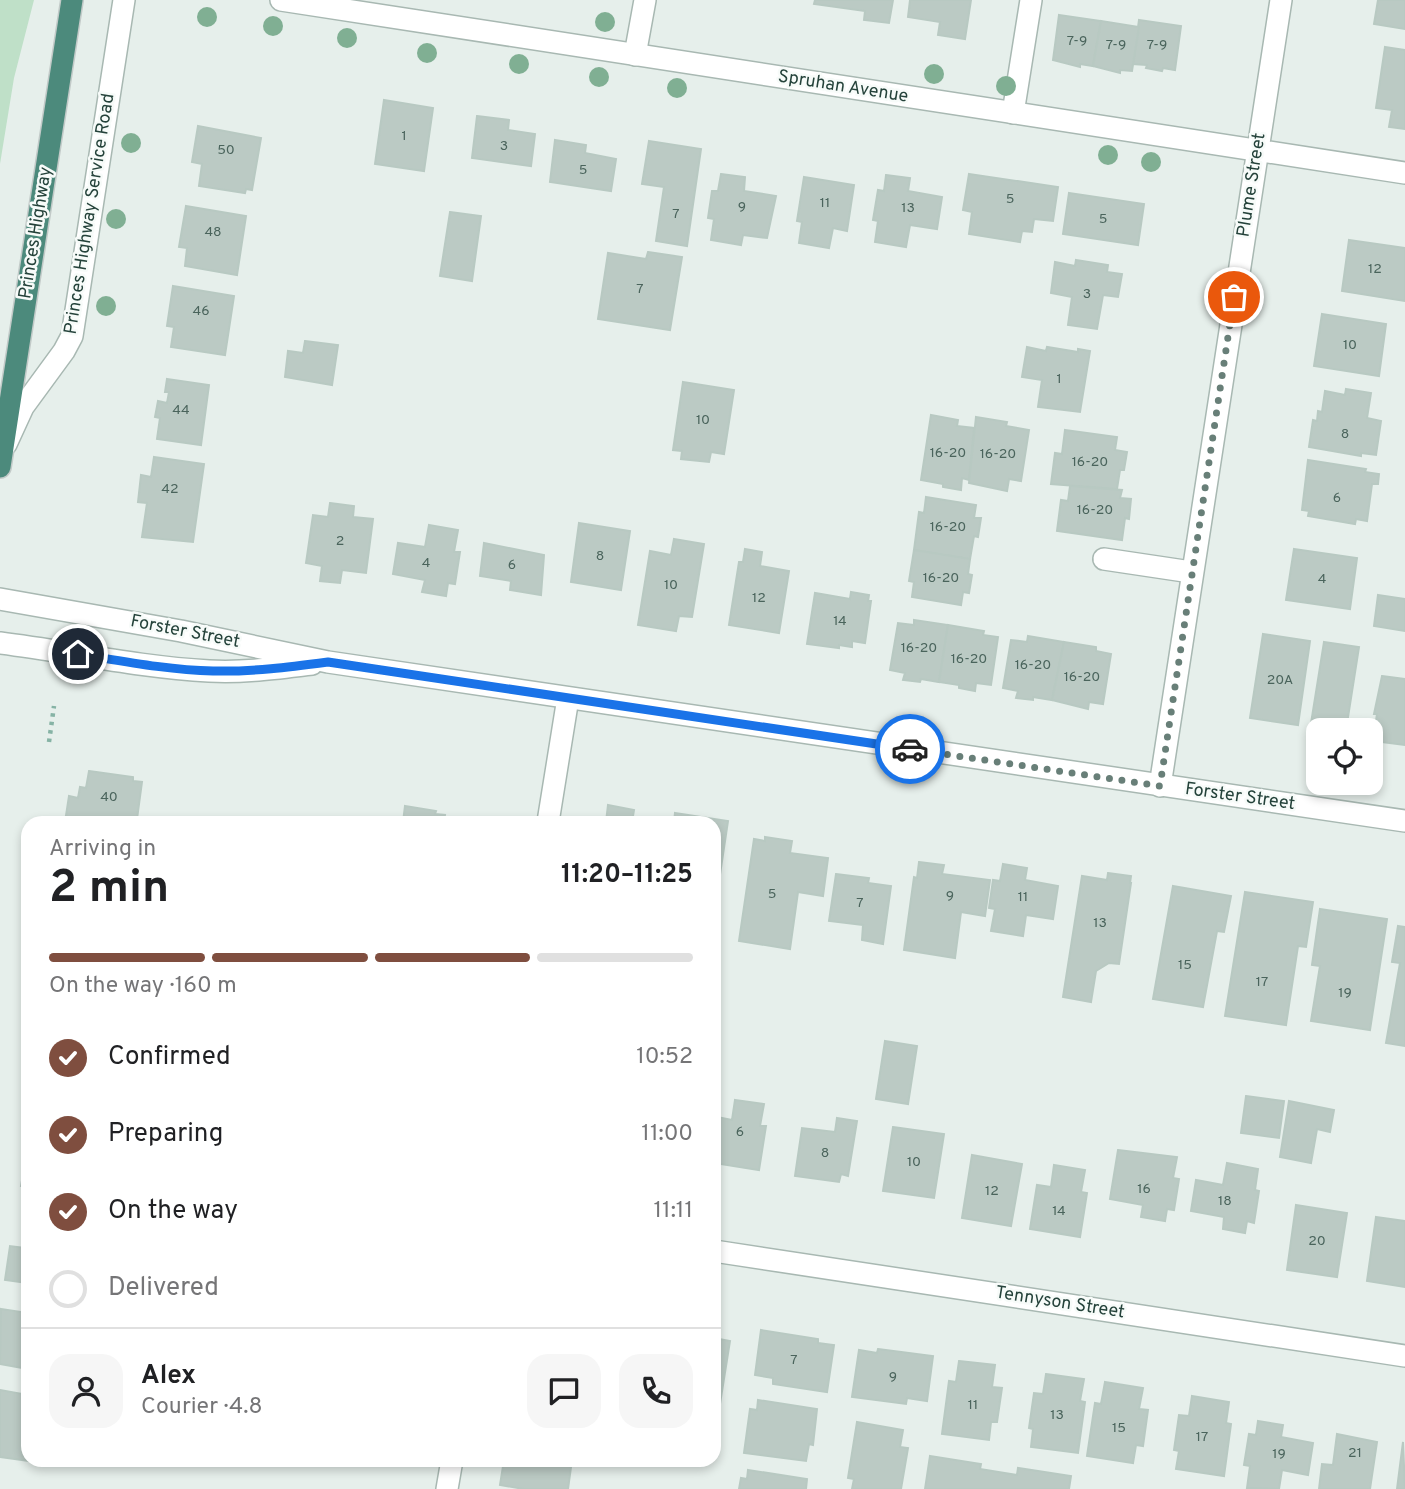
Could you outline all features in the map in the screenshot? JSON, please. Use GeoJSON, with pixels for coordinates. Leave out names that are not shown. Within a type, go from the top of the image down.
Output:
{"type":"FeatureCollection","features":[{"type":"Feature","properties":{"kind":"highway","name":"Princes Highway"},"geometry":{"type":"LineString","coordinates":[[1,460],[72,0]]}},
{"type":"Feature","properties":{"kind":"street","name":"Princes Highway Service Road"},"geometry":{"type":"LineString","coordinates":[[1,460],[23,407],[72,336],[124,0]]}},
{"type":"Feature","properties":{"kind":"street","name":"Spruhan Avenue"},"geometry":{"type":"LineString","coordinates":[[281,0],[1405,173]]}},
{"type":"Feature","properties":{"kind":"street"},"geometry":{"type":"LineString","coordinates":[[635,55],[645,0]]}},
{"type":"Feature","properties":{"kind":"street"},"geometry":{"type":"LineString","coordinates":[[1013,113],[1031,0]]}},
{"type":"Feature","properties":{"kind":"street","name":"Plume Street"},"geometry":{"type":"LineString","coordinates":[[1160,786],[1281,0]]}},
{"type":"Feature","properties":{"kind":"street"},"geometry":{"type":"LineString","coordinates":[[1104,559],[1191,572]]}},
{"type":"Feature","properties":{"kind":"street","name":"Forster Street"},"geometry":{"type":"LineString","coordinates":[[0,599],[194,633],[328,662],[1405,821]]}},
{"type":"Feature","properties":{"kind":"street","name":"Forster Street"},"geometry":{"type":"LineString","coordinates":[[0,642],[211,671],[258,670],[328,662]]}},
{"type":"Feature","properties":{"kind":"street"},"geometry":{"type":"LineString","coordinates":[[549,816],[568,698]]}},
{"type":"Feature","properties":{"kind":"street","name":"Tennyson Street"},"geometry":{"type":"LineString","coordinates":[[721,1252],[1405,1356]]}},
{"type":"Feature","properties":{"kind":"street"},"geometry":{"type":"LineString","coordinates":[[447,1489],[451,1467]]}},
{"type":"Feature","properties":{"kind":"path"},"geometry":{"type":"LineString","coordinates":[[49,742],[54,705]]}},
{"type":"Feature","properties":{"kind":"green space"},"geometry":{"type":"Polygon","coordinates":[[[0,0],[34,0],[14,78],[0,164],[0,0]]]}},
{"type":"Feature","properties":{"kind":"building"},"geometry":{"type":"Polygon","coordinates":[[[815,0],[893,0],[889,23],[864,20],[865,11],[814,4],[815,0]]]}},
{"type":"Feature","properties":{"kind":"building"},"geometry":{"type":"Polygon","coordinates":[[[910,0],[971,0],[965,39],[938,35],[940,22],[908,17],[910,0]]]}},
{"type":"Feature","properties":{"kind":"building"},"geometry":{"type":"Polygon","coordinates":[[[1378,0],[1405,0],[1405,29],[1374,24],[1378,0]]]}},
{"type":"Feature","properties":{"kind":"building"},"geometry":{"type":"Polygon","coordinates":[[[1059,15],[1101,21],[1093,66],[1080,64],[1080,67],[1053,60],[1059,15]]]}},
{"type":"Feature","properties":{"kind":"building"},"geometry":{"type":"Polygon","coordinates":[[[1139,20],[1181,26],[1175,70],[1163,68],[1162,71],[1146,68],[1147,65],[1133,64],[1139,20]]]}},
{"type":"Feature","properties":{"kind":"building"},"geometry":{"type":"Polygon","coordinates":[[[1101,21],[1139,27],[1132,71],[1120,70],[1120,73],[1093,66],[1101,21]]]}},
{"type":"Feature","properties":{"kind":"building"},"geometry":{"type":"Polygon","coordinates":[[[1385,47],[1405,50],[1405,129],[1389,127],[1392,110],[1376,108],[1385,47]]]}},
{"type":"Feature","properties":{"kind":"building"},"geometry":{"type":"Polygon","coordinates":[[[384,100],[433,108],[424,171],[375,164],[384,100]]]}},
{"type":"Feature","properties":{"kind":"building"},"geometry":{"type":"Polygon","coordinates":[[[477,116],[509,120],[508,130],[535,134],[531,166],[472,158],[477,116]]]}},
{"type":"Feature","properties":{"kind":"building"},"geometry":{"type":"Polygon","coordinates":[[[198,126],[261,138],[252,190],[246,189],[245,193],[199,186],[202,164],[192,162],[198,126]]]}},
{"type":"Feature","properties":{"kind":"building"},"geometry":{"type":"Polygon","coordinates":[[[555,140],[586,145],[585,153],[616,159],[611,191],[550,182],[555,140]]]}},
{"type":"Feature","properties":{"kind":"building"},"geometry":{"type":"Polygon","coordinates":[[[649,141],[701,149],[687,246],[656,241],[664,187],[642,184],[649,141]]]}},
{"type":"Feature","properties":{"kind":"building"},"geometry":{"type":"Polygon","coordinates":[[[721,174],[745,177],[744,191],[776,196],[767,238],[743,235],[741,245],[711,240],[714,219],[708,218],[712,191],[718,191],[721,174]]]}},
{"type":"Feature","properties":{"kind":"building"},"geometry":{"type":"Polygon","coordinates":[[[969,174],[1058,187],[1053,221],[1034,219],[1032,232],[1022,231],[1020,242],[969,234],[972,212],[963,210],[969,174]]]}},
{"type":"Feature","properties":{"kind":"building"},"geometry":{"type":"Polygon","coordinates":[[[886,175],[910,178],[908,191],[942,197],[937,229],[910,225],[906,247],[875,242],[878,221],[873,220],[878,190],[884,191],[886,175]]]}},
{"type":"Feature","properties":{"kind":"building"},"geometry":{"type":"Polygon","coordinates":[[[804,177],[854,185],[847,231],[833,228],[829,248],[799,243],[802,222],[797,221],[804,177]]]}},
{"type":"Feature","properties":{"kind":"building"},"geometry":{"type":"Polygon","coordinates":[[[1069,193],[1144,204],[1138,245],[1063,234],[1069,193]]]}},
{"type":"Feature","properties":{"kind":"building"},"geometry":{"type":"Polygon","coordinates":[[[186,206],[246,216],[237,275],[185,266],[187,248],[179,247],[186,206]]]}},
{"type":"Feature","properties":{"kind":"building"},"geometry":{"type":"Polygon","coordinates":[[[450,212],[481,216],[472,281],[440,276],[450,212]]]}},
{"type":"Feature","properties":{"kind":"building"},"geometry":{"type":"Polygon","coordinates":[[[1349,240],[1405,248],[1405,301],[1342,291],[1349,240]]]}},
{"type":"Feature","properties":{"kind":"building"},"geometry":{"type":"Polygon","coordinates":[[[648,252],[682,257],[670,330],[598,319],[608,253],[646,259],[648,252]]]}},
{"type":"Feature","properties":{"kind":"building"},"geometry":{"type":"Polygon","coordinates":[[[1076,260],[1108,265],[1107,272],[1122,274],[1118,297],[1103,295],[1097,329],[1068,325],[1072,297],[1051,293],[1055,262],[1075,266],[1076,260]]]}},
{"type":"Feature","properties":{"kind":"building"},"geometry":{"type":"Polygon","coordinates":[[[173,286],[234,296],[225,355],[171,347],[174,327],[167,326],[173,286]]]}},
{"type":"Feature","properties":{"kind":"building"},"geometry":{"type":"Polygon","coordinates":[[[1322,314],[1386,324],[1379,376],[1314,366],[1322,314]]]}},
{"type":"Feature","properties":{"kind":"building"},"geometry":{"type":"Polygon","coordinates":[[[305,341],[338,345],[332,385],[285,377],[288,351],[303,353],[305,341]]]}},
{"type":"Feature","properties":{"kind":"building"},"geometry":{"type":"Polygon","coordinates":[[[1027,347],[1046,351],[1047,347],[1078,352],[1078,349],[1090,351],[1080,412],[1038,407],[1042,380],[1022,377],[1027,347]]]}},
{"type":"Feature","properties":{"kind":"building"},"geometry":{"type":"Polygon","coordinates":[[[167,379],[209,385],[201,445],[157,439],[160,418],[155,417],[158,401],[167,403],[167,379]]]}},
{"type":"Feature","properties":{"kind":"building"},"geometry":{"type":"Polygon","coordinates":[[[683,382],[734,390],[724,454],[711,452],[709,462],[681,459],[682,451],[673,450],[683,382]]]}},
{"type":"Feature","properties":{"kind":"building"},"geometry":{"type":"Polygon","coordinates":[[[1346,389],[1371,393],[1367,418],[1381,421],[1376,455],[1361,453],[1361,456],[1309,447],[1313,420],[1317,421],[1318,411],[1322,412],[1325,391],[1345,395],[1346,389]]]}},
{"type":"Feature","properties":{"kind":"building"},"geometry":{"type":"Polygon","coordinates":[[[931,415],[958,420],[957,426],[974,428],[969,480],[962,478],[961,490],[921,480],[931,415]]]}},
{"type":"Feature","properties":{"kind":"building"},"geometry":{"type":"Polygon","coordinates":[[[976,417],[1007,422],[1006,426],[1029,430],[1021,481],[1009,479],[1007,491],[969,483],[976,417]]]}},
{"type":"Feature","properties":{"kind":"building"},"geometry":{"type":"Polygon","coordinates":[[[1065,430],[1117,437],[1115,450],[1127,452],[1117,489],[1051,484],[1055,453],[1062,454],[1065,430]]]}},
{"type":"Feature","properties":{"kind":"building"},"geometry":{"type":"Polygon","coordinates":[[[154,457],[204,464],[193,542],[142,537],[147,503],[138,502],[141,475],[151,477],[154,457]]]}},
{"type":"Feature","properties":{"kind":"building"},"geometry":{"type":"Polygon","coordinates":[[[1308,460],[1366,469],[1365,472],[1379,474],[1378,484],[1372,484],[1367,521],[1356,519],[1355,524],[1308,516],[1309,511],[1302,510],[1308,460]]]}},
{"type":"Feature","properties":{"kind":"building"},"geometry":{"type":"Polygon","coordinates":[[[1070,486],[1122,490],[1120,498],[1131,499],[1129,519],[1125,518],[1122,540],[1057,531],[1061,500],[1068,501],[1070,486]]]}},
{"type":"Feature","properties":{"kind":"building"},"geometry":{"type":"Polygon","coordinates":[[[926,497],[976,505],[974,518],[981,518],[970,559],[914,550],[919,512],[924,513],[926,497]]]}},
{"type":"Feature","properties":{"kind":"building"},"geometry":{"type":"Polygon","coordinates":[[[330,503],[354,506],[353,517],[373,519],[366,573],[342,570],[340,583],[320,581],[322,566],[306,563],[313,515],[328,517],[330,503]]]}},
{"type":"Feature","properties":{"kind":"building"},"geometry":{"type":"Polygon","coordinates":[[[579,523],[630,531],[621,590],[571,582],[579,523]]]}},
{"type":"Feature","properties":{"kind":"building"},"geometry":{"type":"Polygon","coordinates":[[[429,525],[458,530],[454,552],[460,552],[455,584],[448,583],[446,596],[422,592],[425,580],[393,574],[398,543],[425,547],[429,525]]]}},
{"type":"Feature","properties":{"kind":"building"},"geometry":{"type":"Polygon","coordinates":[[[674,539],[704,544],[692,617],[679,616],[676,631],[638,625],[650,551],[671,555],[674,539]]]}},
{"type":"Feature","properties":{"kind":"building"},"geometry":{"type":"Polygon","coordinates":[[[484,543],[544,555],[541,595],[510,590],[511,581],[480,576],[484,543]]]}},
{"type":"Feature","properties":{"kind":"building"},"geometry":{"type":"Polygon","coordinates":[[[745,549],[762,552],[760,566],[789,571],[779,633],[729,625],[739,562],[743,562],[745,549]]]}},
{"type":"Feature","properties":{"kind":"building"},"geometry":{"type":"Polygon","coordinates":[[[1294,549],[1357,558],[1350,609],[1286,600],[1294,549]]]}},
{"type":"Feature","properties":{"kind":"building"},"geometry":{"type":"Polygon","coordinates":[[[914,550],[970,559],[968,574],[972,575],[969,593],[963,592],[961,605],[912,597],[914,582],[909,581],[914,550]]]}},
{"type":"Feature","properties":{"kind":"building"},"geometry":{"type":"Polygon","coordinates":[[[851,592],[869,595],[868,601],[871,601],[865,643],[852,641],[852,647],[839,645],[839,648],[807,644],[815,593],[850,599],[851,592]]]}},
{"type":"Feature","properties":{"kind":"building"},"geometry":{"type":"Polygon","coordinates":[[[1378,595],[1405,599],[1405,631],[1374,626],[1378,595]]]}},
{"type":"Feature","properties":{"kind":"building"},"geometry":{"type":"Polygon","coordinates":[[[914,620],[948,625],[939,682],[903,680],[905,673],[890,670],[898,623],[914,625],[914,620]]]}},
{"type":"Feature","properties":{"kind":"building"},"geometry":{"type":"Polygon","coordinates":[[[948,625],[984,631],[983,635],[998,637],[991,685],[976,683],[975,691],[939,682],[948,625]]]}},
{"type":"Feature","properties":{"kind":"building"},"geometry":{"type":"Polygon","coordinates":[[[1263,634],[1310,641],[1298,725],[1250,718],[1263,634]]]}},
{"type":"Feature","properties":{"kind":"building"},"geometry":{"type":"Polygon","coordinates":[[[1028,636],[1064,642],[1052,700],[1016,698],[1018,691],[1003,688],[1011,640],[1027,642],[1028,636]]]}},
{"type":"Feature","properties":{"kind":"building"},"geometry":{"type":"Polygon","coordinates":[[[1064,642],[1096,647],[1096,651],[1111,654],[1103,704],[1089,702],[1088,709],[1052,700],[1064,642]]]}},
{"type":"Feature","properties":{"kind":"building"},"geometry":{"type":"Polygon","coordinates":[[[1324,642],[1359,647],[1348,718],[1312,718],[1324,642]]]}},
{"type":"Feature","properties":{"kind":"building"},"geometry":{"type":"Polygon","coordinates":[[[1382,676],[1405,679],[1405,745],[1383,742],[1383,718],[1376,718],[1377,714],[1374,714],[1382,676]]]}},
{"type":"Feature","properties":{"kind":"building"},"geometry":{"type":"Polygon","coordinates":[[[89,771],[133,777],[133,781],[142,782],[137,816],[66,816],[69,796],[78,798],[80,787],[86,788],[89,771]]]}},
{"type":"Feature","properties":{"kind":"building"},"geometry":{"type":"Polygon","coordinates":[[[608,805],[634,810],[633,816],[607,816],[608,805]]]}},
{"type":"Feature","properties":{"kind":"building"},"geometry":{"type":"Polygon","coordinates":[[[405,806],[445,815],[445,816],[404,816],[405,806]]]}},
{"type":"Feature","properties":{"kind":"building"},"geometry":{"type":"Polygon","coordinates":[[[721,820],[728,821],[721,868],[721,820]]]}},
{"type":"Feature","properties":{"kind":"building"},"geometry":{"type":"Polygon","coordinates":[[[765,837],[792,841],[790,853],[828,858],[823,896],[798,892],[790,949],[739,941],[754,839],[765,841],[765,837]]]}},
{"type":"Feature","properties":{"kind":"building"},"geometry":{"type":"Polygon","coordinates":[[[919,862],[944,865],[942,874],[990,880],[985,916],[961,912],[955,958],[904,950],[914,877],[917,878],[919,862]]]}},
{"type":"Feature","properties":{"kind":"building"},"geometry":{"type":"Polygon","coordinates":[[[1003,864],[1027,868],[1025,880],[1058,886],[1053,919],[1026,915],[1023,936],[991,931],[995,909],[989,908],[993,880],[1000,881],[1003,864]]]}},
{"type":"Feature","properties":{"kind":"building"},"geometry":{"type":"Polygon","coordinates":[[[1108,873],[1131,876],[1119,964],[1109,963],[1096,971],[1091,1002],[1063,997],[1082,876],[1107,880],[1108,873]]]}},
{"type":"Feature","properties":{"kind":"building"},"geometry":{"type":"Polygon","coordinates":[[[836,874],[869,878],[868,883],[891,886],[883,944],[862,940],[863,925],[829,921],[836,874]]]}},
{"type":"Feature","properties":{"kind":"building"},"geometry":{"type":"Polygon","coordinates":[[[1173,886],[1231,896],[1224,932],[1217,931],[1203,1007],[1153,999],[1173,886]]]}},
{"type":"Feature","properties":{"kind":"building"},"geometry":{"type":"Polygon","coordinates":[[[1245,892],[1313,902],[1306,947],[1298,946],[1286,1025],[1225,1016],[1245,892]]]}},
{"type":"Feature","properties":{"kind":"building"},"geometry":{"type":"Polygon","coordinates":[[[1320,909],[1387,919],[1370,1030],[1311,1021],[1320,966],[1312,965],[1320,909]]]}},
{"type":"Feature","properties":{"kind":"building"},"geometry":{"type":"Polygon","coordinates":[[[1398,926],[1405,927],[1405,1046],[1386,1043],[1400,963],[1392,962],[1398,926]]]}},
{"type":"Feature","properties":{"kind":"building"},"geometry":{"type":"Polygon","coordinates":[[[885,1041],[917,1046],[908,1104],[876,1099],[885,1041]]]}},
{"type":"Feature","properties":{"kind":"building"},"geometry":{"type":"Polygon","coordinates":[[[1246,1096],[1284,1101],[1279,1138],[1241,1133],[1246,1096]]]}},
{"type":"Feature","properties":{"kind":"building"},"geometry":{"type":"Polygon","coordinates":[[[735,1100],[764,1104],[760,1126],[766,1126],[759,1170],[721,1164],[721,1118],[732,1120],[735,1100]]]}},
{"type":"Feature","properties":{"kind":"building"},"geometry":{"type":"Polygon","coordinates":[[[1289,1101],[1334,1110],[1330,1132],[1317,1129],[1311,1163],[1280,1157],[1289,1101]]]}},
{"type":"Feature","properties":{"kind":"building"},"geometry":{"type":"Polygon","coordinates":[[[837,1118],[857,1121],[848,1176],[841,1174],[839,1182],[795,1176],[802,1128],[835,1132],[837,1118]]]}},
{"type":"Feature","properties":{"kind":"building"},"geometry":{"type":"Polygon","coordinates":[[[893,1127],[944,1134],[934,1198],[883,1191],[893,1127]]]}},
{"type":"Feature","properties":{"kind":"building"},"geometry":{"type":"Polygon","coordinates":[[[1118,1150],[1177,1157],[1173,1178],[1179,1179],[1174,1210],[1167,1209],[1165,1221],[1141,1217],[1143,1205],[1110,1199],[1118,1150]]]}},
{"type":"Feature","properties":{"kind":"building"},"geometry":{"type":"Polygon","coordinates":[[[972,1155],[1022,1164],[1011,1226],[962,1218],[972,1155]]]}},
{"type":"Feature","properties":{"kind":"building"},"geometry":{"type":"Polygon","coordinates":[[[1227,1163],[1258,1169],[1255,1190],[1259,1191],[1254,1223],[1247,1221],[1245,1233],[1223,1229],[1224,1217],[1191,1211],[1196,1180],[1223,1185],[1227,1163]]]}},
{"type":"Feature","properties":{"kind":"building"},"geometry":{"type":"Polygon","coordinates":[[[1054,1165],[1085,1170],[1081,1192],[1087,1193],[1080,1237],[1030,1229],[1037,1185],[1051,1187],[1054,1165]]]}},
{"type":"Feature","properties":{"kind":"building"},"geometry":{"type":"Polygon","coordinates":[[[1296,1205],[1347,1213],[1337,1277],[1287,1270],[1296,1205]]]}},
{"type":"Feature","properties":{"kind":"building"},"geometry":{"type":"Polygon","coordinates":[[[1376,1217],[1405,1221],[1405,1287],[1367,1281],[1376,1217]]]}},
{"type":"Feature","properties":{"kind":"building"},"geometry":{"type":"Polygon","coordinates":[[[10,1246],[21,1247],[21,1282],[5,1280],[10,1246]]]}},
{"type":"Feature","properties":{"kind":"building"},"geometry":{"type":"Polygon","coordinates":[[[1,1309],[21,1312],[21,1368],[0,1364],[1,1309]]]}},
{"type":"Feature","properties":{"kind":"building"},"geometry":{"type":"Polygon","coordinates":[[[761,1330],[818,1339],[818,1343],[834,1345],[827,1392],[773,1384],[773,1378],[755,1375],[761,1330]]]}},
{"type":"Feature","properties":{"kind":"building"},"geometry":{"type":"Polygon","coordinates":[[[721,1339],[730,1341],[721,1398],[721,1339]]]}},
{"type":"Feature","properties":{"kind":"building"},"geometry":{"type":"Polygon","coordinates":[[[878,1349],[933,1356],[927,1401],[907,1398],[906,1404],[852,1397],[859,1350],[877,1353],[878,1349]]]}},
{"type":"Feature","properties":{"kind":"building"},"geometry":{"type":"Polygon","coordinates":[[[959,1361],[995,1365],[992,1387],[1002,1388],[997,1422],[991,1422],[989,1440],[942,1434],[949,1381],[956,1382],[959,1361]]]}},
{"type":"Feature","properties":{"kind":"building"},"geometry":{"type":"Polygon","coordinates":[[[1046,1374],[1084,1379],[1080,1401],[1085,1402],[1078,1453],[1031,1447],[1033,1429],[1029,1428],[1034,1393],[1043,1394],[1046,1374]]]}},
{"type":"Feature","properties":{"kind":"building"},"geometry":{"type":"Polygon","coordinates":[[[1105,1382],[1143,1388],[1139,1409],[1148,1410],[1143,1446],[1136,1445],[1133,1463],[1087,1456],[1095,1403],[1101,1404],[1105,1382]]]}},
{"type":"Feature","properties":{"kind":"building"},"geometry":{"type":"Polygon","coordinates":[[[0,1390],[21,1394],[21,1460],[0,1457],[0,1390]]]}},
{"type":"Feature","properties":{"kind":"building"},"geometry":{"type":"Polygon","coordinates":[[[1192,1396],[1229,1402],[1226,1423],[1231,1424],[1224,1476],[1176,1469],[1179,1451],[1174,1450],[1179,1415],[1189,1416],[1192,1396]]]}},
{"type":"Feature","properties":{"kind":"building"},"geometry":{"type":"Polygon","coordinates":[[[758,1400],[817,1409],[813,1445],[809,1444],[806,1461],[744,1453],[750,1409],[757,1410],[758,1400]]]}},
{"type":"Feature","properties":{"kind":"building"},"geometry":{"type":"Polygon","coordinates":[[[1258,1421],[1283,1425],[1281,1437],[1313,1443],[1308,1475],[1282,1470],[1279,1489],[1247,1488],[1250,1466],[1244,1465],[1249,1434],[1256,1435],[1258,1421]]]}},
{"type":"Feature","properties":{"kind":"building"},"geometry":{"type":"Polygon","coordinates":[[[857,1422],[903,1430],[900,1447],[908,1448],[901,1489],[852,1489],[854,1479],[848,1478],[857,1422]]]}},
{"type":"Feature","properties":{"kind":"building"},"geometry":{"type":"Polygon","coordinates":[[[1337,1434],[1377,1442],[1370,1489],[1319,1489],[1322,1464],[1333,1465],[1337,1434]]]}},
{"type":"Feature","properties":{"kind":"building"},"geometry":{"type":"Polygon","coordinates":[[[1403,1442],[1405,1489],[1397,1489],[1403,1442]]]}},
{"type":"Feature","properties":{"kind":"building"},"geometry":{"type":"Polygon","coordinates":[[[930,1456],[981,1464],[980,1469],[1017,1475],[1018,1468],[1071,1476],[1069,1489],[925,1489],[930,1456]]]}},
{"type":"Feature","properties":{"kind":"building"},"geometry":{"type":"Polygon","coordinates":[[[503,1467],[571,1467],[568,1489],[524,1489],[500,1485],[503,1467]]]}},
{"type":"Feature","properties":{"kind":"building"},"geometry":{"type":"Polygon","coordinates":[[[748,1470],[807,1479],[806,1489],[739,1489],[741,1478],[747,1479],[748,1470]]]}},
{"type":"Feature","properties":{"kind":"way so far"},"geometry":{"type":"LineString","coordinates":[[910,749],[1160,786],[1234,297]]}},
{"type":"Feature","properties":{"kind":"route"},"geometry":{"type":"LineString","coordinates":[[78,654],[211,671],[258,670],[328,662],[910,749]]}}]}
